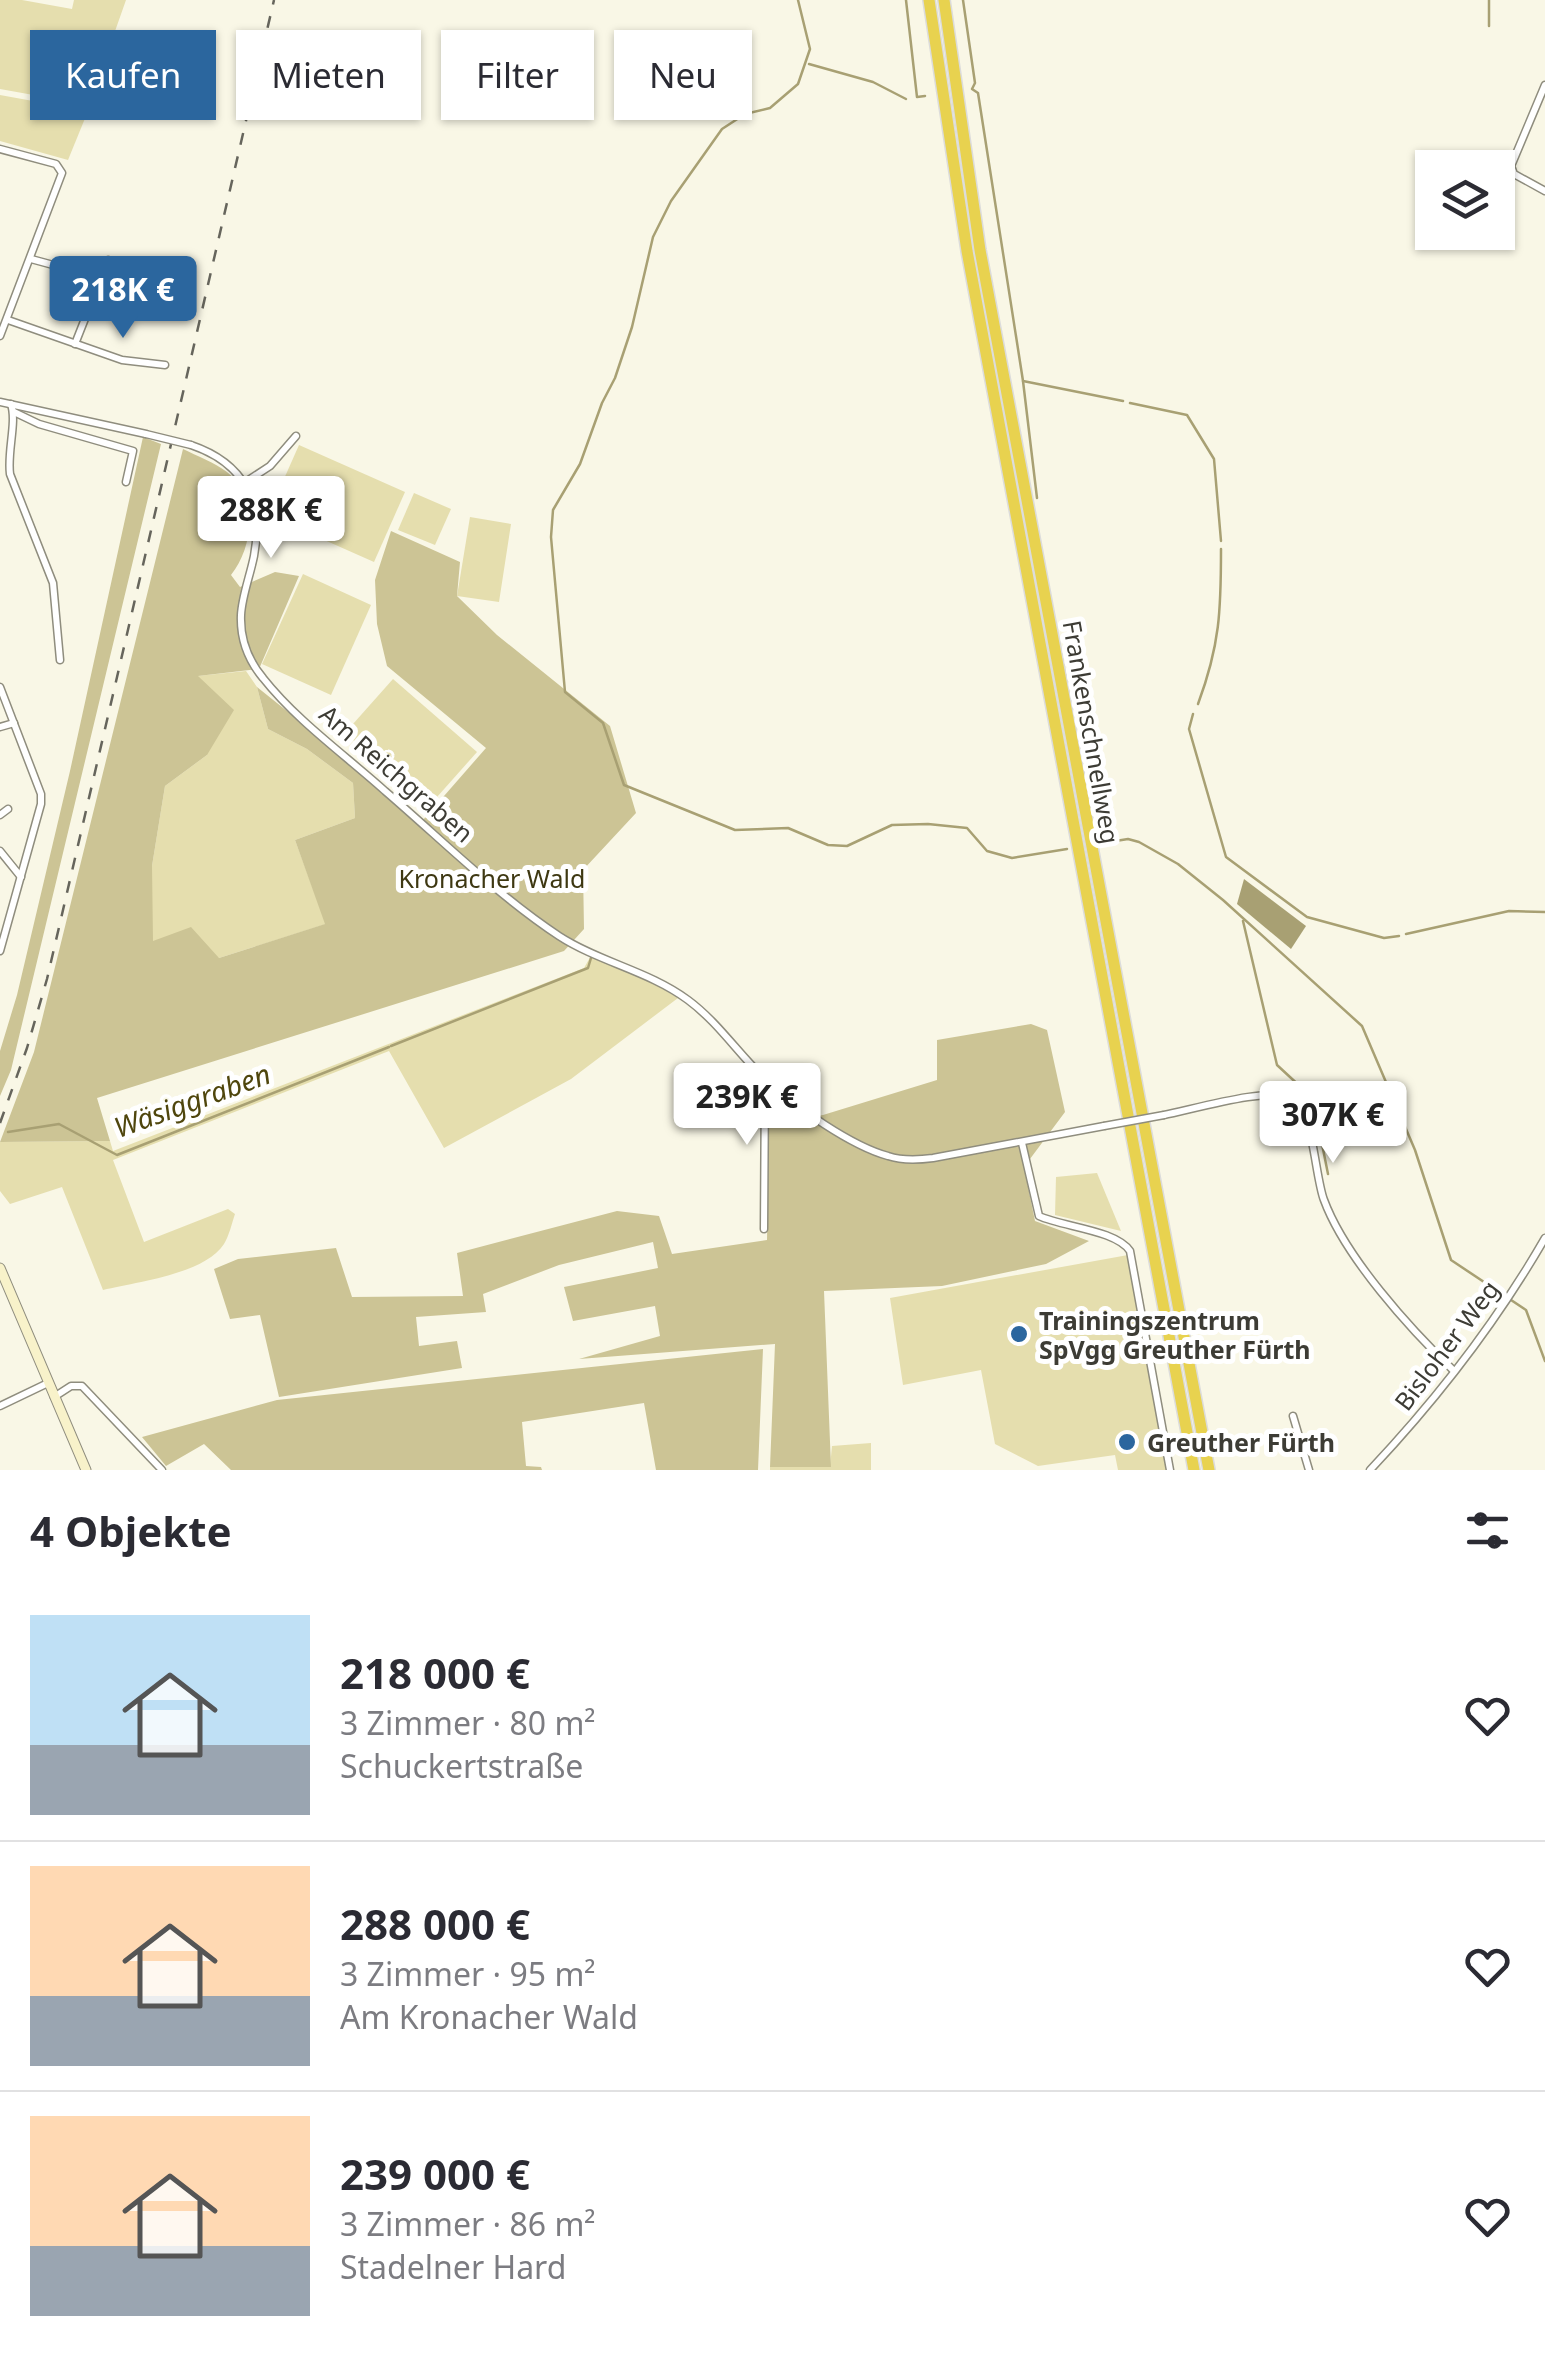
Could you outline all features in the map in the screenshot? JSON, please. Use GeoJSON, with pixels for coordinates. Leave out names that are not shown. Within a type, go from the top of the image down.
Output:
{"type":"FeatureCollection","features":[{"type":"Feature","properties":{"kind":"highway","name":"Frankenschnellweg"},"geometry":{"type":"LineString","coordinates":[[929,0],[966,251],[1194,1470]]}},
{"type":"Feature","properties":{"kind":"highway","name":"Frankenschnellweg"},"geometry":{"type":"LineString","coordinates":[[944,0],[980,250],[1209,1470]]}},
{"type":"Feature","properties":{"kind":"main road"},"geometry":{"type":"LineString","coordinates":[[0,1268],[86,1470]]}},
{"type":"Feature","properties":{"kind":"street"},"geometry":{"type":"LineString","coordinates":[[1545,85],[1511,166],[1514,174],[1545,191]]}},
{"type":"Feature","properties":{"kind":"street"},"geometry":{"type":"LineString","coordinates":[[0,148],[56,164],[62,173],[0,336]]}},
{"type":"Feature","properties":{"kind":"street"},"geometry":{"type":"LineString","coordinates":[[31,259],[79,272],[104,273]]}},
{"type":"Feature","properties":{"kind":"street"},"geometry":{"type":"LineString","coordinates":[[75,344],[108,260]]}},
{"type":"Feature","properties":{"kind":"street"},"geometry":{"type":"LineString","coordinates":[[8,320],[122,360],[165,365]]}},
{"type":"Feature","properties":{"kind":"street"},"geometry":{"type":"LineString","coordinates":[[0,402],[39,424],[133,451],[126,482]]}},
{"type":"Feature","properties":{"kind":"street"},"geometry":{"type":"LineString","coordinates":[[12,408],[191,445],[223,460],[244,483],[270,466],[296,436]]}},
{"type":"Feature","properties":{"kind":"street"},"geometry":{"type":"LineString","coordinates":[[12,408],[10,474],[53,583],[60,660]]}},
{"type":"Feature","properties":{"kind":"street","name":"Am Reichgraben"},"geometry":{"type":"LineString","coordinates":[[244,483],[258,521],[242,611],[248,656],[277,694],[504,894],[562,938],[652,978],[686,999],[710,1018],[765,1079],[844,1135],[886,1156],[917,1160],[1270,1095],[1290,1096],[1300,1103],[1306,1115],[1317,1179],[1340,1235],[1367,1272],[1454,1371]]}},
{"type":"Feature","properties":{"kind":"street"},"geometry":{"type":"LineString","coordinates":[[0,687],[42,804],[0,951]]}},
{"type":"Feature","properties":{"kind":"street"},"geometry":{"type":"LineString","coordinates":[[0,726],[14,723]]}},
{"type":"Feature","properties":{"kind":"street"},"geometry":{"type":"LineString","coordinates":[[0,814],[8,809]]}},
{"type":"Feature","properties":{"kind":"street"},"geometry":{"type":"LineString","coordinates":[[0,850],[21,878]]}},
{"type":"Feature","properties":{"kind":"street"},"geometry":{"type":"LineString","coordinates":[[764,1229],[765,1079]]}},
{"type":"Feature","properties":{"kind":"street"},"geometry":{"type":"LineString","coordinates":[[1022,1143],[1039,1216],[1124,1242],[1130,1251],[1170,1470]]}},
{"type":"Feature","properties":{"kind":"street","name":"Bisloher Weg"},"geometry":{"type":"LineString","coordinates":[[1370,1470],[1506,1304],[1545,1238]]}},
{"type":"Feature","properties":{"kind":"street"},"geometry":{"type":"LineString","coordinates":[[0,1406],[49,1383]]}},
{"type":"Feature","properties":{"kind":"street"},"geometry":{"type":"LineString","coordinates":[[54,1396],[71,1386],[82,1386],[162,1470]]}},
{"type":"Feature","properties":{"kind":"street"},"geometry":{"type":"LineString","coordinates":[[1293,1416],[1309,1470]]}},
{"type":"Feature","properties":{"kind":"shaded area"},"geometry":{"type":"Polygon","coordinates":[[[0,0],[72,9],[74,0],[126,0],[115,30],[30,30],[30,94],[0,89],[0,0]]]}},
{"type":"Feature","properties":{"kind":"shaded area"},"geometry":{"type":"Polygon","coordinates":[[[0,95],[30,100],[30,120],[84,120],[68,160],[0,141],[0,95]]]}},
{"type":"Feature","properties":{"kind":"shaded area"},"geometry":{"type":"Polygon","coordinates":[[[299,445],[405,492],[374,562],[268,515],[299,445]]]}},
{"type":"Feature","properties":{"kind":"shaded area"},"geometry":{"type":"Polygon","coordinates":[[[414,493],[451,509],[435,545],[398,530],[414,493]]]}},
{"type":"Feature","properties":{"kind":"shaded area"},"geometry":{"type":"Polygon","coordinates":[[[470,517],[511,524],[499,602],[457,596],[470,517]]]}},
{"type":"Feature","properties":{"kind":"shaded area"},"geometry":{"type":"Polygon","coordinates":[[[303,574],[371,605],[331,695],[262,664],[303,574]]]}},
{"type":"Feature","properties":{"kind":"shaded area"},"geometry":{"type":"Polygon","coordinates":[[[246,671],[257,687],[268,729],[307,749],[353,783],[355,818],[295,840],[326,924],[219,958],[152,941],[152,866],[165,786],[207,755],[197,676],[246,671]]]}},
{"type":"Feature","properties":{"kind":"shaded area"},"geometry":{"type":"Polygon","coordinates":[[[393,679],[477,752],[429,806],[345,733],[393,679]]]}},
{"type":"Feature","properties":{"kind":"shaded area"},"geometry":{"type":"Polygon","coordinates":[[[1244,879],[1306,926],[1291,949],[1237,904],[1244,879]]]}},
{"type":"Feature","properties":{"kind":"shaded area"},"geometry":{"type":"Polygon","coordinates":[[[592,954],[638,974],[678,998],[571,1079],[444,1148],[389,1051],[113,1160],[144,1242],[228,1209],[235,1214],[224,1244],[202,1263],[186,1270],[103,1290],[62,1187],[10,1204],[0,1191],[0,1142],[110,1141],[113,1151],[584,968],[592,954]]]}},
{"type":"Feature","properties":{"kind":"shaded area"},"geometry":{"type":"Polygon","coordinates":[[[1097,1173],[1121,1231],[1055,1215],[1056,1177],[1097,1173]]]}},
{"type":"Feature","properties":{"kind":"shaded area","name":"Trainingszentrum SpVgg Greuther Fürth"},"geometry":{"type":"Polygon","coordinates":[[[1128,1255],[1166,1470],[1118,1470],[1115,1455],[1038,1466],[995,1444],[981,1370],[903,1385],[890,1298],[1128,1255]]]}},
{"type":"Feature","properties":{"kind":"shaded area"},"geometry":{"type":"Polygon","coordinates":[[[871,1443],[871,1470],[770,1470],[830,1467],[832,1446],[871,1443]]]}},
{"type":"Feature","properties":{"kind":"green space"},"geometry":{"type":"Polygon","coordinates":[[[143,437],[161,444],[11,1070],[0,1096],[0,1051],[70,771],[143,437]]]}},
{"type":"Feature","properties":{"kind":"green space","name":"Kronacher Wald"},"geometry":{"type":"Polygon","coordinates":[[[183,449],[227,472],[244,495],[248,536],[231,575],[240,587],[275,572],[299,576],[259,669],[198,676],[234,710],[207,755],[165,786],[152,866],[153,941],[191,927],[219,958],[325,924],[295,840],[355,818],[353,783],[307,749],[268,729],[257,687],[423,820],[486,748],[387,666],[377,624],[375,580],[391,531],[460,562],[457,596],[497,635],[610,726],[636,813],[583,870],[584,929],[564,951],[97,1098],[110,1141],[0,1142],[34,1052],[183,449]]]}},
{"type":"Feature","properties":{"kind":"green space"},"geometry":{"type":"Polygon","coordinates":[[[1031,1024],[1047,1030],[1065,1112],[1024,1167],[1035,1221],[1089,1241],[1046,1264],[942,1286],[824,1291],[831,1467],[770,1467],[775,1344],[579,1359],[660,1336],[655,1306],[573,1321],[564,1287],[658,1268],[653,1242],[559,1265],[483,1294],[486,1312],[416,1317],[419,1346],[457,1341],[462,1368],[279,1397],[260,1315],[230,1319],[214,1269],[238,1259],[336,1248],[352,1297],[463,1296],[457,1253],[617,1211],[659,1216],[672,1254],[767,1240],[769,1125],[823,1115],[937,1080],[937,1040],[1031,1024]]]}},
{"type":"Feature","properties":{"kind":"green space"},"geometry":{"type":"Polygon","coordinates":[[[763,1349],[758,1470],[656,1470],[644,1403],[522,1422],[526,1466],[542,1470],[231,1470],[204,1444],[166,1466],[142,1437],[277,1400],[763,1349]]]}},
{"type":"Feature","properties":{"kind":"waterway"},"geometry":{"type":"LineString","coordinates":[[798,0],[810,49],[798,84],[770,108],[745,114],[722,129],[671,201],[653,237],[632,327],[615,378],[580,464],[553,510],[551,537],[565,692],[603,723],[624,785],[735,830],[788,828],[828,845],[847,846],[892,825],[928,824],[967,828],[987,851],[1012,858],[1067,849]]}},
{"type":"Feature","properties":{"kind":"waterway"},"geometry":{"type":"LineString","coordinates":[[906,0],[917,97],[925,96]]}},
{"type":"Feature","properties":{"kind":"waterway"},"geometry":{"type":"LineString","coordinates":[[963,0],[975,83],[972,89],[978,93],[1023,381],[1123,401]]}},
{"type":"Feature","properties":{"kind":"waterway"},"geometry":{"type":"LineString","coordinates":[[1489,0],[1489,26]]}},
{"type":"Feature","properties":{"kind":"waterway"},"geometry":{"type":"LineString","coordinates":[[809,64],[873,82],[906,99]]}},
{"type":"Feature","properties":{"kind":"waterway"},"geometry":{"type":"LineString","coordinates":[[1023,381],[1037,498]]}},
{"type":"Feature","properties":{"kind":"waterway"},"geometry":{"type":"LineString","coordinates":[[1130,403],[1187,415],[1214,459],[1221,541]]}},
{"type":"Feature","properties":{"kind":"waterway"},"geometry":{"type":"LineString","coordinates":[[1198,704],[1218,627],[1221,549]]}},
{"type":"Feature","properties":{"kind":"waterway"},"geometry":{"type":"LineString","coordinates":[[1193,714],[1189,729],[1226,857],[1307,917],[1384,938],[1399,936]]}},
{"type":"Feature","properties":{"kind":"waterway"},"geometry":{"type":"LineString","coordinates":[[1103,843],[1128,839],[1139,842],[1178,864],[1362,1026],[1415,1150],[1451,1260],[1526,1310],[1545,1361]]}},
{"type":"Feature","properties":{"kind":"waterway"},"geometry":{"type":"LineString","coordinates":[[1406,934],[1509,911],[1545,912]]}},
{"type":"Feature","properties":{"kind":"waterway"},"geometry":{"type":"LineString","coordinates":[[1243,921],[1277,1065],[1304,1090],[1317,1119],[1328,1174]]}},
{"type":"Feature","properties":{"kind":"waterway","name":"Wäsiggraben"},"geometry":{"type":"LineString","coordinates":[[391,1046],[588,968],[591,958]]}},
{"type":"Feature","properties":{"kind":"waterway","name":"Wäsiggraben"},"geometry":{"type":"LineString","coordinates":[[8,1132],[59,1124],[117,1155],[389,1047]]}},
{"type":"Feature","properties":{"kind":"railway"},"geometry":{"type":"LineString","coordinates":[[0,1123],[47,979],[274,0]]}},
{"type":"Feature","properties":{"kind":"place","name":"Trainingszentrum SpVgg Greuther Fürth"},"geometry":{"type":"Point","coordinates":[1019,1334]}},
{"type":"Feature","properties":{"kind":"place","name":"Greuther Fürth"},"geometry":{"type":"Point","coordinates":[1127,1442]}}]}
